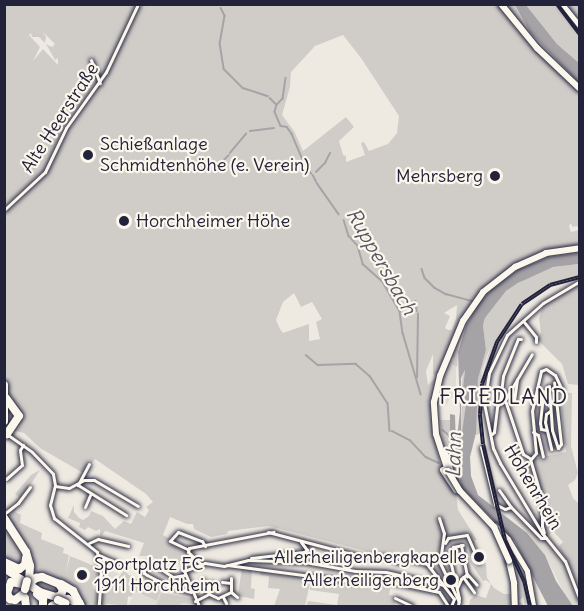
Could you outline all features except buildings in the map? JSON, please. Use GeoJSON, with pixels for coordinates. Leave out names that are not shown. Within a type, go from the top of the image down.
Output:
{"type":"FeatureCollection","features":[{"type":"Feature","properties":{"kind":"highway"},"geometry":{"type":"LineString","coordinates":[[4,386],[5,419]]}},
{"type":"Feature","properties":{"kind":"highway"},"geometry":{"type":"LineString","coordinates":[[6,398],[19,418],[6,434]]}},
{"type":"Feature","properties":{"kind":"highway"},"geometry":{"type":"LineString","coordinates":[[5,419],[9,412],[16,411]]}},
{"type":"Feature","properties":{"kind":"highway"},"geometry":{"type":"LineString","coordinates":[[4,570],[28,590],[66,604],[70,589],[34,573],[24,547],[5,520]]}},
{"type":"Feature","properties":{"kind":"highway"},"geometry":{"type":"LineString","coordinates":[[4,562],[19,569],[28,562]]}},
{"type":"Feature","properties":{"kind":"highway"},"geometry":{"type":"LineString","coordinates":[[20,606],[28,590],[28,562]]}},
{"type":"Feature","properties":{"kind":"highway"},"geometry":{"type":"LineString","coordinates":[[4,570],[28,590],[42,597],[43,606]]}},
{"type":"Feature","properties":{"kind":"main road"},"geometry":{"type":"LineString","coordinates":[[501,4],[537,48],[579,89]]}},
{"type":"Feature","properties":{"kind":"main road"},"geometry":{"type":"LineString","coordinates":[[456,490],[444,471],[434,417],[436,390],[457,334],[474,303],[494,282],[523,262],[554,251],[579,248]]}},
{"type":"Feature","properties":{"kind":"main road"},"geometry":{"type":"LineString","coordinates":[[438,443],[448,471],[460,491],[494,527],[509,561],[516,603]]}},
{"type":"Feature","properties":{"kind":"street","name":"Alte Heerstraße"},"geometry":{"type":"LineString","coordinates":[[4,210],[45,172],[66,128],[100,83],[138,4]]}},
{"type":"Feature","properties":{"kind":"street"},"geometry":{"type":"LineString","coordinates":[[562,4],[579,26]]}},
{"type":"Feature","properties":{"kind":"street"},"geometry":{"type":"LineString","coordinates":[[91,60],[100,83]]}},
{"type":"Feature","properties":{"kind":"street","name":"Hohenrhein"},"geometry":{"type":"LineString","coordinates":[[579,280],[543,303],[504,340],[489,373],[484,404],[500,463],[545,536],[565,561],[579,600]]}},
{"type":"Feature","properties":{"kind":"street"},"geometry":{"type":"LineString","coordinates":[[525,322],[536,337],[536,342]]}},
{"type":"Feature","properties":{"kind":"street"},"geometry":{"type":"LineString","coordinates":[[492,434],[502,401],[503,376],[518,339],[521,339]]}},
{"type":"Feature","properties":{"kind":"street"},"geometry":{"type":"LineString","coordinates":[[502,401],[532,354]]}},
{"type":"Feature","properties":{"kind":"street"},"geometry":{"type":"LineString","coordinates":[[530,459],[536,453],[533,401],[542,371],[548,370],[558,380],[562,390]]}},
{"type":"Feature","properties":{"kind":"street"},"geometry":{"type":"LineString","coordinates":[[514,401],[519,383],[517,380]]}},
{"type":"Feature","properties":{"kind":"street"},"geometry":{"type":"LineString","coordinates":[[546,430],[540,425],[544,391],[558,380]]}},
{"type":"Feature","properties":{"kind":"street"},"geometry":{"type":"LineString","coordinates":[[549,386],[550,411],[558,448],[561,444],[554,382]]}},
{"type":"Feature","properties":{"kind":"street"},"geometry":{"type":"LineString","coordinates":[[499,490],[511,507],[541,538],[545,536],[542,500],[530,459],[523,454],[502,401]]}},
{"type":"Feature","properties":{"kind":"street"},"geometry":{"type":"LineString","coordinates":[[550,411],[546,414],[546,430],[551,449]]}},
{"type":"Feature","properties":{"kind":"street"},"geometry":{"type":"LineString","coordinates":[[533,432],[538,435],[543,456]]}},
{"type":"Feature","properties":{"kind":"street"},"geometry":{"type":"LineString","coordinates":[[6,434],[22,445],[53,474],[55,486],[50,504],[52,516],[89,543],[99,555],[117,563]]}},
{"type":"Feature","properties":{"kind":"street"},"geometry":{"type":"LineString","coordinates":[[6,479],[22,465],[20,450],[22,445]]}},
{"type":"Feature","properties":{"kind":"street"},"geometry":{"type":"LineString","coordinates":[[481,447],[495,504],[505,509],[511,507]]}},
{"type":"Feature","properties":{"kind":"street"},"geometry":{"type":"LineString","coordinates":[[77,484],[89,465]]}},
{"type":"Feature","properties":{"kind":"street"},"geometry":{"type":"LineString","coordinates":[[55,486],[67,488],[86,480],[96,480],[138,506]]}},
{"type":"Feature","properties":{"kind":"street"},"geometry":{"type":"LineString","coordinates":[[77,484],[90,495],[126,515]]}},
{"type":"Feature","properties":{"kind":"street"},"geometry":{"type":"LineString","coordinates":[[5,520],[30,486]]}},
{"type":"Feature","properties":{"kind":"street"},"geometry":{"type":"LineString","coordinates":[[456,490],[508,539],[527,571],[532,606]]}},
{"type":"Feature","properties":{"kind":"street"},"geometry":{"type":"LineString","coordinates":[[85,507],[90,495]]}},
{"type":"Feature","properties":{"kind":"street"},"geometry":{"type":"LineString","coordinates":[[440,520],[444,544],[440,563],[458,604]]}},
{"type":"Feature","properties":{"kind":"street"},"geometry":{"type":"LineString","coordinates":[[201,564],[187,550],[170,541],[178,531],[202,541],[205,546]]}},
{"type":"Feature","properties":{"kind":"street"},"geometry":{"type":"LineString","coordinates":[[187,550],[271,532],[359,556],[389,557],[398,562],[406,560],[421,562],[429,565],[454,599],[450,606],[439,592],[387,581],[349,581],[227,565],[201,564],[185,569],[191,592],[199,606]]}},
{"type":"Feature","properties":{"kind":"street"},"geometry":{"type":"LineString","coordinates":[[444,544],[448,538],[467,535],[479,562]]}},
{"type":"Feature","properties":{"kind":"street"},"geometry":{"type":"LineString","coordinates":[[89,543],[98,539],[128,546]]}},
{"type":"Feature","properties":{"kind":"street"},"geometry":{"type":"LineString","coordinates":[[227,565],[242,560],[304,552],[307,550],[302,542]]}},
{"type":"Feature","properties":{"kind":"street"},"geometry":{"type":"LineString","coordinates":[[458,604],[457,588],[449,556],[453,547],[462,545],[466,576],[474,592]]}},
{"type":"Feature","properties":{"kind":"street"},"geometry":{"type":"LineString","coordinates":[[99,555],[101,574],[99,606]]}},
{"type":"Feature","properties":{"kind":"street"},"geometry":{"type":"LineString","coordinates":[[242,560],[265,559],[326,564],[349,570],[408,576],[443,585]]}},
{"type":"Feature","properties":{"kind":"street"},"geometry":{"type":"LineString","coordinates":[[185,575],[173,577],[147,563],[144,572],[166,585],[191,592]]}},
{"type":"Feature","properties":{"kind":"street"},"geometry":{"type":"LineString","coordinates":[[457,588],[466,576]]}},
{"type":"Feature","properties":{"kind":"street"},"geometry":{"type":"LineString","coordinates":[[466,576],[477,585]]}},
{"type":"Feature","properties":{"kind":"street"},"geometry":{"type":"LineString","coordinates":[[203,580],[209,594],[213,597],[223,597],[231,592]]}},
{"type":"Feature","properties":{"kind":"street"},"geometry":{"type":"LineString","coordinates":[[222,582],[231,581],[231,592]]}},
{"type":"Feature","properties":{"kind":"street"},"geometry":{"type":"LineString","coordinates":[[205,587],[213,583]]}},
{"type":"Feature","properties":{"kind":"street"},"geometry":{"type":"LineString","coordinates":[[231,592],[237,597]]}},
{"type":"Feature","properties":{"kind":"street"},"geometry":{"type":"LineString","coordinates":[[195,601],[209,594]]}},
{"type":"Feature","properties":{"kind":"street"},"geometry":{"type":"LineString","coordinates":[[223,597],[226,603]]}},
{"type":"Feature","properties":{"kind":"street"},"geometry":{"type":"LineString","coordinates":[[395,598],[412,606]]}},
{"type":"Feature","properties":{"kind":"shaded area"},"geometry":{"type":"Polygon","coordinates":[[[4,5],[500,5],[530,42],[579,90],[579,226],[572,227],[571,223],[569,226],[571,232],[579,230],[579,247],[552,251],[527,259],[509,270],[481,293],[458,328],[431,401],[434,436],[441,468],[454,490],[487,519],[495,531],[456,493],[458,510],[477,540],[475,540],[473,556],[482,565],[486,563],[487,578],[494,588],[504,594],[513,594],[514,606],[469,606],[470,600],[475,595],[486,598],[491,584],[486,580],[483,581],[470,562],[468,533],[453,536],[447,534],[441,557],[443,571],[448,580],[452,579],[459,600],[449,593],[424,555],[373,553],[269,526],[228,531],[227,534],[211,537],[194,529],[193,524],[170,517],[163,535],[187,549],[198,562],[195,567],[186,569],[167,560],[165,563],[149,556],[139,556],[144,543],[105,531],[102,536],[100,529],[96,531],[88,527],[85,530],[79,527],[80,523],[68,518],[74,505],[74,512],[79,518],[83,520],[89,516],[91,511],[103,516],[115,529],[124,521],[131,524],[137,512],[145,517],[149,510],[146,507],[153,502],[146,494],[95,459],[83,473],[40,448],[24,433],[16,431],[10,433],[20,416],[9,402],[5,379],[5,211],[44,175],[5,209],[4,5]],[[43,32],[46,37],[45,43],[39,37],[32,37],[31,33],[29,35],[40,47],[33,61],[43,49],[58,65],[58,58],[55,60],[46,44],[52,47],[55,44],[43,32]],[[343,35],[315,46],[291,72],[290,87],[282,115],[294,131],[303,151],[346,117],[354,127],[339,141],[343,155],[346,156],[346,162],[365,155],[361,143],[364,142],[369,151],[388,144],[397,133],[399,116],[343,35]],[[294,293],[283,302],[276,320],[283,333],[309,324],[309,341],[320,339],[316,322],[322,319],[312,302],[301,307],[294,293]],[[457,305],[444,313],[450,316],[445,328],[452,330],[457,305]],[[433,354],[426,371],[428,385],[436,377],[433,373],[433,354]]]}},
{"type":"Feature","properties":{"kind":"shaded area"},"geometry":{"type":"Polygon","coordinates":[[[504,5],[515,5],[530,32],[579,83],[579,88],[537,47],[504,5]]]}},
{"type":"Feature","properties":{"kind":"shaded area"},"geometry":{"type":"Polygon","coordinates":[[[515,5],[526,5],[557,44],[579,63],[579,83],[530,32],[515,5]]]}},
{"type":"Feature","properties":{"kind":"shaded area"},"geometry":{"type":"Polygon","coordinates":[[[526,5],[556,5],[579,36],[579,63],[557,44],[526,5]]]}},
{"type":"Feature","properties":{"kind":"shaded area"},"geometry":{"type":"Polygon","coordinates":[[[559,5],[579,5],[579,31],[570,20],[559,5]]]}},
{"type":"Feature","properties":{"kind":"shaded area"},"geometry":{"type":"Polygon","coordinates":[[[579,249],[579,253],[538,260],[519,269],[490,291],[479,303],[466,325],[459,344],[457,367],[452,364],[454,359],[451,355],[454,344],[475,303],[507,273],[538,257],[579,249]]]}},
{"type":"Feature","properties":{"kind":"shaded area"},"geometry":{"type":"Polygon","coordinates":[[[579,253],[579,264],[553,267],[518,283],[506,291],[485,318],[483,325],[486,350],[478,379],[476,433],[470,457],[471,476],[478,495],[527,533],[545,555],[556,581],[573,606],[548,606],[515,542],[461,487],[456,453],[450,436],[450,414],[455,415],[456,447],[460,411],[458,352],[466,326],[478,304],[490,291],[519,269],[549,257],[579,253]],[[465,370],[461,378],[461,440],[466,404],[463,387],[465,370]]]}},
{"type":"Feature","properties":{"kind":"shaded area"},"geometry":{"type":"Polygon","coordinates":[[[579,264],[579,276],[545,287],[516,309],[496,341],[484,371],[491,345],[482,370],[478,410],[480,434],[475,435],[478,379],[486,350],[483,325],[485,318],[506,291],[531,275],[553,267],[579,264]]]}},
{"type":"Feature","properties":{"kind":"shaded area"},"geometry":{"type":"Polygon","coordinates":[[[579,276],[548,287],[523,305],[499,340],[486,374],[484,371],[498,337],[521,304],[549,284],[579,276]]]}},
{"type":"Feature","properties":{"kind":"shaded area"},"geometry":{"type":"Polygon","coordinates":[[[579,281],[579,385],[568,384],[562,364],[538,340],[541,333],[539,318],[544,303],[579,281]]]}},
{"type":"Feature","properties":{"kind":"shaded area"},"geometry":{"type":"Polygon","coordinates":[[[454,358],[456,398],[450,398],[446,406],[436,404],[447,366],[454,358]]]}},
{"type":"Feature","properties":{"kind":"shaded area"},"geometry":{"type":"Polygon","coordinates":[[[465,370],[463,387],[466,405],[461,440],[462,378],[465,370]]]}},
{"type":"Feature","properties":{"kind":"shaded area"},"geometry":{"type":"Polygon","coordinates":[[[484,372],[482,427],[498,504],[480,434],[479,410],[484,372]]]}},
{"type":"Feature","properties":{"kind":"shaded area"},"geometry":{"type":"Polygon","coordinates":[[[560,392],[572,393],[571,446],[578,473],[575,480],[568,485],[573,498],[579,504],[579,595],[571,569],[557,544],[559,546],[563,542],[553,531],[547,537],[542,532],[536,521],[543,515],[536,501],[541,497],[519,467],[533,459],[566,452],[560,392]]]}},
{"type":"Feature","properties":{"kind":"shaded area"},"geometry":{"type":"Polygon","coordinates":[[[440,420],[450,420],[450,436],[455,450],[452,451],[452,460],[455,464],[455,452],[458,477],[464,491],[445,454],[440,420]]]}},
{"type":"Feature","properties":{"kind":"shaded area"},"geometry":{"type":"Polygon","coordinates":[[[40,470],[21,499],[15,494],[31,475],[40,470]]]}},
{"type":"Feature","properties":{"kind":"shaded area"},"geometry":{"type":"Polygon","coordinates":[[[17,505],[15,512],[21,515],[20,523],[42,533],[41,539],[64,548],[63,553],[69,555],[66,572],[70,556],[99,568],[93,588],[98,591],[96,606],[82,606],[67,586],[33,571],[6,516],[17,505]]]}},
{"type":"Feature","properties":{"kind":"shaded area"},"geometry":{"type":"Polygon","coordinates":[[[510,508],[542,541],[547,539],[564,561],[579,606],[569,603],[545,555],[505,511],[510,508]]]}},
{"type":"Feature","properties":{"kind":"shaded area"},"geometry":{"type":"Polygon","coordinates":[[[4,524],[22,552],[23,566],[5,562],[4,524]]]}},
{"type":"Feature","properties":{"kind":"shaded area"},"geometry":{"type":"Polygon","coordinates":[[[503,538],[525,571],[529,593],[522,575],[515,564],[525,584],[529,606],[526,603],[525,606],[523,597],[519,601],[523,604],[522,606],[517,606],[511,558],[503,538]]]}},
{"type":"Feature","properties":{"kind":"shaded area"},"geometry":{"type":"Polygon","coordinates":[[[102,567],[119,574],[113,585],[103,581],[102,567]]]}},
{"type":"Feature","properties":{"kind":"shaded area"},"geometry":{"type":"Polygon","coordinates":[[[242,567],[252,568],[251,588],[255,589],[254,599],[238,596],[242,567]]]}},
{"type":"Feature","properties":{"kind":"shaded area"},"geometry":{"type":"Polygon","coordinates":[[[260,569],[326,579],[391,582],[389,595],[394,596],[395,606],[306,606],[308,601],[337,605],[339,594],[310,590],[310,583],[305,606],[274,606],[280,589],[268,588],[269,576],[260,575],[260,569]]]}},
{"type":"Feature","properties":{"kind":"shaded area"},"geometry":{"type":"Polygon","coordinates":[[[124,570],[129,575],[161,590],[157,601],[134,591],[132,597],[128,596],[127,606],[108,604],[101,606],[102,573],[103,581],[113,585],[124,570]]]}},
{"type":"Feature","properties":{"kind":"shaded area"},"geometry":{"type":"Polygon","coordinates":[[[36,579],[60,585],[59,596],[31,585],[36,579]]]}},
{"type":"Feature","properties":{"kind":"shaded area"},"geometry":{"type":"Polygon","coordinates":[[[422,580],[429,586],[443,586],[453,599],[450,606],[443,594],[425,589],[422,580]]]}},
{"type":"Feature","properties":{"kind":"shaded area"},"geometry":{"type":"Polygon","coordinates":[[[135,592],[157,601],[160,592],[193,598],[198,606],[128,606],[135,592]]]}},
{"type":"Feature","properties":{"kind":"shaded area"},"geometry":{"type":"Polygon","coordinates":[[[161,593],[193,599],[196,604],[156,606],[161,593]]]}},
{"type":"Feature","properties":{"kind":"waterway"},"geometry":{"type":"LineString","coordinates":[[221,8],[225,16],[220,43],[224,69],[243,88],[268,96]]}},
{"type":"Feature","properties":{"kind":"waterway","name":"Ruppersbach"},"geometry":{"type":"LineString","coordinates":[[286,78],[283,99],[277,105],[275,112],[281,126],[287,127],[292,134],[305,165]]}},
{"type":"Feature","properties":{"kind":"waterway"},"geometry":{"type":"LineString","coordinates":[[270,98],[276,104]]}},
{"type":"Feature","properties":{"kind":"waterway"},"geometry":{"type":"LineString","coordinates":[[250,131],[274,128]]}},
{"type":"Feature","properties":{"kind":"waterway"},"geometry":{"type":"LineString","coordinates":[[230,153],[246,134]]}},
{"type":"Feature","properties":{"kind":"waterway"},"geometry":{"type":"LineString","coordinates":[[316,172],[325,163],[330,153]]}},
{"type":"Feature","properties":{"kind":"waterway"},"geometry":{"type":"LineString","coordinates":[[223,161],[229,155]]}},
{"type":"Feature","properties":{"kind":"waterway","name":"Ruppersbach"},"geometry":{"type":"LineString","coordinates":[[306,166],[311,173]]}},
{"type":"Feature","properties":{"kind":"waterway","name":"Ruppersbach"},"geometry":{"type":"LineString","coordinates":[[313,175],[316,181]]}},
{"type":"Feature","properties":{"kind":"waterway","name":"Ruppersbach"},"geometry":{"type":"LineString","coordinates":[[317,183],[339,214]]}},
{"type":"Feature","properties":{"kind":"waterway","name":"Ruppersbach"},"geometry":{"type":"LineString","coordinates":[[344,220],[349,236],[358,246],[363,264],[383,282],[400,312],[403,333],[421,394]]}},
{"type":"Feature","properties":{"kind":"waterway"},"geometry":{"type":"LineString","coordinates":[[422,269],[425,278],[435,288],[446,294],[473,301]]}},
{"type":"Feature","properties":{"kind":"waterway"},"geometry":{"type":"LineString","coordinates":[[416,301],[417,311]]}},
{"type":"Feature","properties":{"kind":"waterway"},"geometry":{"type":"LineString","coordinates":[[417,378],[418,314]]}},
{"type":"Feature","properties":{"kind":"waterway"},"geometry":{"type":"LineString","coordinates":[[306,355],[318,365],[356,364],[370,376],[387,402]]}},
{"type":"Feature","properties":{"kind":"waterway"},"geometry":{"type":"LineString","coordinates":[[388,403],[390,431]]}},
{"type":"Feature","properties":{"kind":"waterway","name":"Ruppersbach"},"geometry":{"type":"LineString","coordinates":[[443,430],[449,435]]}},
{"type":"Feature","properties":{"kind":"waterway","name":"Lahn"},"geometry":{"type":"LineString","coordinates":[[392,431],[410,440],[426,457],[439,463]]}},
{"type":"Feature","properties":{"kind":"railway"},"geometry":{"type":"LineString","coordinates":[[557,4],[580,34]]}},
{"type":"Feature","properties":{"kind":"railway"},"geometry":{"type":"LineString","coordinates":[[530,606],[524,581],[505,540],[483,444],[480,414],[482,384],[497,342],[522,304],[550,285],[580,277]]}},
{"type":"Feature","properties":{"kind":"place","name":"Schießanlage Schmidtenhöhe (e. Verein)"},"geometry":{"type":"Point","coordinates":[88,155]}},
{"type":"Feature","properties":{"kind":"place","name":"Mehrsberg"},"geometry":{"type":"Point","coordinates":[495,176]}},
{"type":"Feature","properties":{"kind":"place","name":"Horchheimer Höhe"},"geometry":{"type":"Point","coordinates":[124,221]}},
{"type":"Feature","properties":{"kind":"place","name":"Allerheiligenbergkapelle"},"geometry":{"type":"Point","coordinates":[479,557]}},
{"type":"Feature","properties":{"kind":"place","name":"Sportplatz FC 1911 Horchheim"},"geometry":{"type":"Point","coordinates":[82,575]}},
{"type":"Feature","properties":{"kind":"place","name":"Allerheiligenberg"},"geometry":{"type":"Point","coordinates":[451,580]}},
{"type":"Feature","properties":{"kind":"district","name":"FRIEDLAND"},"geometry":{"type":"Point","coordinates":[504,397]}}]}
